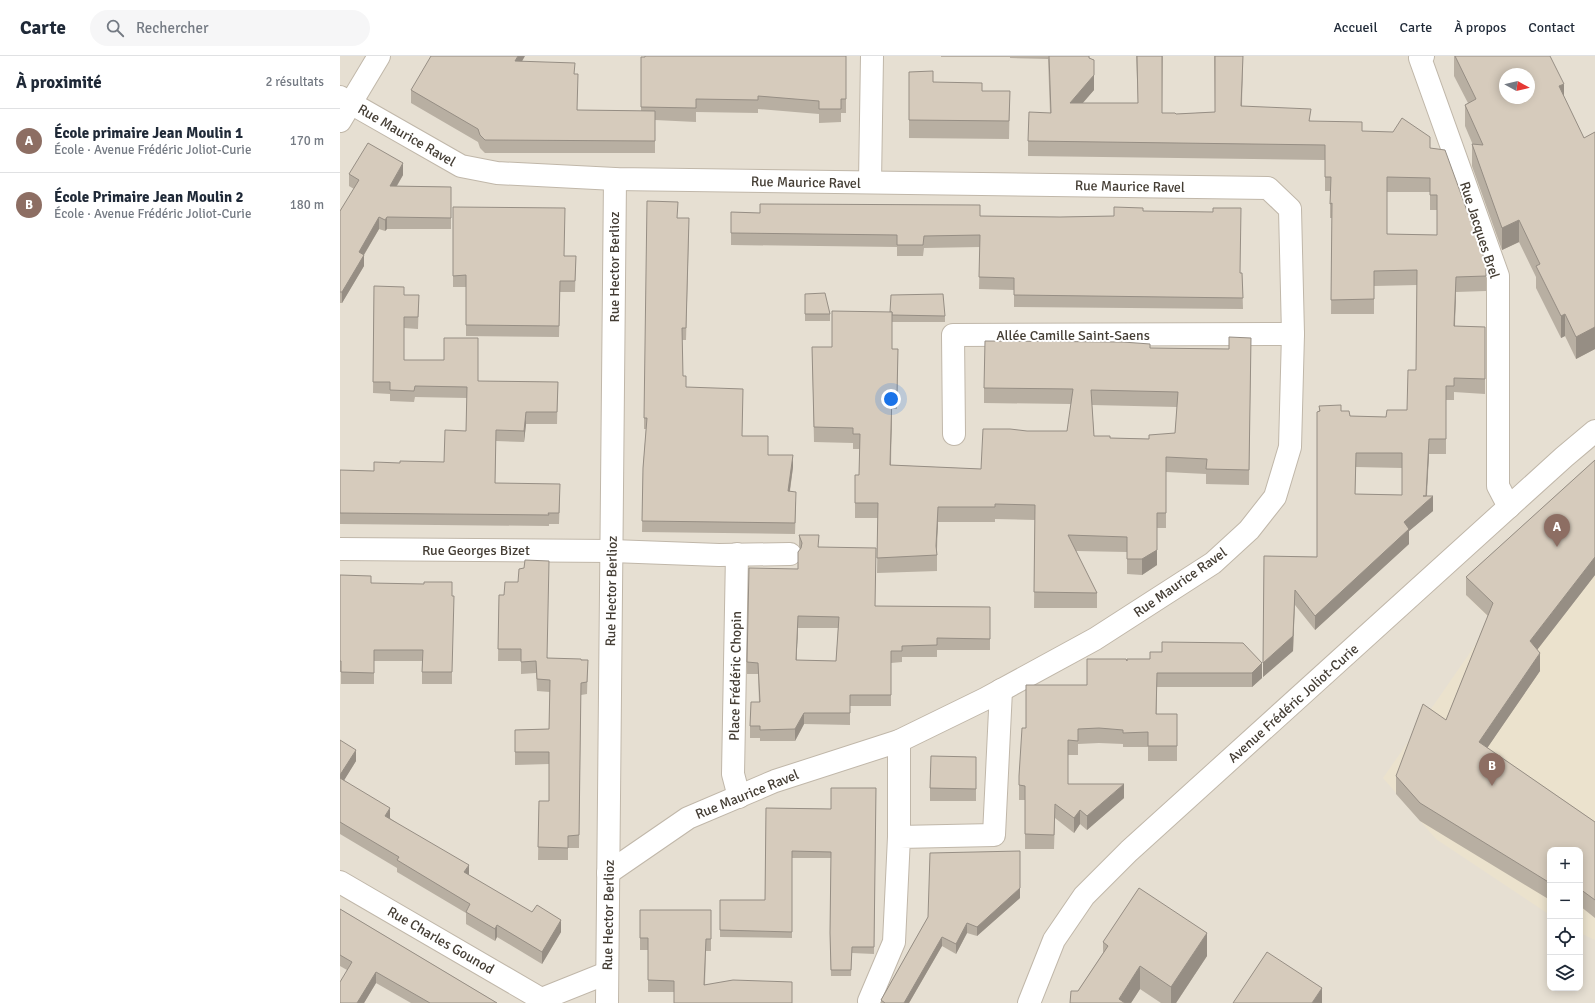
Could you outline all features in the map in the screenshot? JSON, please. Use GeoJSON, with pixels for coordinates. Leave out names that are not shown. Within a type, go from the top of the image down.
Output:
{"type":"FeatureCollection","features":[{"type":"Feature","properties":{"kind":"street"},"geometry":{"type":"LineString","coordinates":[[344,107],[379,56]]}},
{"type":"Feature","properties":{"kind":"street"},"geometry":{"type":"LineString","coordinates":[[870,182],[872,56]]}},
{"type":"Feature","properties":{"kind":"street","name":"Rue Jacques Brel"},"geometry":{"type":"LineString","coordinates":[[1420,57],[1498,276],[1498,486],[1509,507]]}},
{"type":"Feature","properties":{"kind":"street","name":"Rue Maurice Ravel"},"geometry":{"type":"LineString","coordinates":[[344,107],[461,166],[497,173],[615,179],[1268,188],[1290,209],[1292,334],[1290,447],[1275,497],[1249,530],[1213,563],[1095,640],[1001,690],[899,741],[775,781],[688,818],[608,873]]}},
{"type":"Feature","properties":{"kind":"street","name":"Rue Hector Berlioz"},"geometry":{"type":"LineString","coordinates":[[607,1003],[615,179]]}},
{"type":"Feature","properties":{"kind":"street","name":"Allée Camille Saint-Saens"},"geometry":{"type":"LineString","coordinates":[[954,434],[953,335],[1292,334]]}},
{"type":"Feature","properties":{"kind":"street","name":"Avenue Frédéric Joliot-Curie"},"geometry":{"type":"LineString","coordinates":[[1029,1003],[1054,940],[1084,896],[1129,851],[1564,457],[1595,432]]}},
{"type":"Feature","properties":{"kind":"street","name":"Rue Georges Bizet"},"geometry":{"type":"LineString","coordinates":[[340,549],[612,551]]}},
{"type":"Feature","properties":{"kind":"street"},"geometry":{"type":"LineString","coordinates":[[612,551],[790,554]]}},
{"type":"Feature","properties":{"kind":"street","name":"Place Frédéric Chopin"},"geometry":{"type":"LineString","coordinates":[[737,554],[733,774],[739,797]]}},
{"type":"Feature","properties":{"kind":"street"},"geometry":{"type":"LineString","coordinates":[[898,837],[994,836],[1001,690]]}},
{"type":"Feature","properties":{"kind":"street"},"geometry":{"type":"LineString","coordinates":[[868,1001],[894,942],[898,837],[899,741]]}},
{"type":"Feature","properties":{"kind":"street","name":"Rue Charles Gounod"},"geometry":{"type":"LineString","coordinates":[[340,882],[545,1001],[607,973]]}},
{"type":"Feature","properties":{"kind":"shaded area"},"geometry":{"type":"Polygon","coordinates":[[[340,56],[1595,56],[1595,1003],[340,1003],[340,56]]]}},
{"type":"Feature","properties":{"kind":"shaded area"},"geometry":{"type":"Polygon","coordinates":[[[1595,478],[1595,940],[1583,934],[1583,847],[1547,847],[1547,913],[1436,839],[1383,778],[1492,621],[1466,595],[1595,478]]]}},
{"type":"Feature","properties":{"kind":"building"},"geometry":{"type":"Polygon","coordinates":[[[431,56],[518,56],[515,61],[575,63],[574,74],[578,74],[577,110],[655,111],[655,141],[485,140],[480,135],[478,129],[411,90],[431,56]]]}},
{"type":"Feature","properties":{"kind":"building"},"geometry":{"type":"Polygon","coordinates":[[[846,56],[846,99],[841,99],[841,109],[819,109],[819,101],[758,96],[758,100],[696,99],[696,108],[641,107],[641,57],[846,56]]]}},
{"type":"Feature","properties":{"kind":"building"},"geometry":{"type":"Polygon","coordinates":[[[1049,56],[1089,56],[1089,58],[1094,60],[1094,75],[1070,103],[1138,103],[1137,56],[1162,56],[1162,113],[1176,114],[1215,112],[1215,56],[1243,56],[1241,106],[1311,109],[1309,121],[1362,122],[1362,131],[1393,132],[1402,118],[1430,137],[1430,148],[1445,150],[1486,263],[1486,276],[1456,277],[1454,326],[1485,327],[1485,379],[1454,378],[1454,386],[1446,386],[1446,439],[1429,439],[1426,496],[1433,496],[1404,522],[1409,529],[1315,616],[1295,590],[1293,636],[1263,663],[1264,556],[1317,557],[1317,412],[1320,411],[1319,406],[1341,405],[1341,411],[1349,411],[1350,416],[1386,417],[1387,410],[1407,410],[1408,370],[1416,370],[1417,270],[1374,271],[1374,299],[1331,300],[1331,177],[1325,177],[1325,145],[1028,141],[1029,112],[1051,113],[1049,56]],[[1387,177],[1387,234],[1437,235],[1437,195],[1430,195],[1430,178],[1387,177]],[[1356,453],[1355,494],[1402,495],[1402,453],[1356,453]]]}},
{"type":"Feature","properties":{"kind":"building"},"geometry":{"type":"Polygon","coordinates":[[[1455,56],[1550,56],[1564,84],[1559,86],[1584,138],[1595,132],[1595,327],[1576,337],[1565,314],[1561,316],[1536,266],[1540,264],[1519,220],[1502,228],[1472,144],[1483,145],[1465,105],[1476,99],[1455,56]]]}},
{"type":"Feature","properties":{"kind":"building"},"geometry":{"type":"Polygon","coordinates":[[[933,71],[933,82],[982,83],[982,91],[1010,91],[1009,121],[909,120],[909,72],[933,71]]]}},
{"type":"Feature","properties":{"kind":"building"},"geometry":{"type":"Polygon","coordinates":[[[368,143],[403,163],[390,186],[451,187],[451,218],[387,217],[385,220],[379,217],[359,252],[364,255],[342,292],[340,292],[340,211],[359,180],[349,174],[368,143]]]}},
{"type":"Feature","properties":{"kind":"building"},"geometry":{"type":"Polygon","coordinates":[[[647,201],[678,202],[677,218],[689,218],[686,328],[682,328],[683,376],[686,376],[686,387],[743,389],[742,436],[768,436],[768,455],[793,455],[788,491],[796,492],[795,523],[642,521],[643,468],[647,418],[644,418],[647,201]]]}},
{"type":"Feature","properties":{"kind":"building"},"geometry":{"type":"Polygon","coordinates":[[[760,204],[980,205],[980,216],[1060,217],[1114,216],[1114,207],[1143,208],[1143,211],[1213,212],[1213,208],[1241,208],[1240,273],[1242,273],[1243,298],[1014,295],[1014,278],[979,277],[980,235],[924,236],[923,245],[897,245],[897,235],[731,233],[731,212],[760,213],[760,204]]]}},
{"type":"Feature","properties":{"kind":"building"},"geometry":{"type":"Polygon","coordinates":[[[453,207],[565,208],[564,256],[576,256],[575,281],[560,281],[559,326],[466,325],[466,275],[453,276],[453,207]]]}},
{"type":"Feature","properties":{"kind":"building"},"geometry":{"type":"Polygon","coordinates":[[[374,286],[404,287],[404,295],[419,295],[418,317],[404,317],[404,360],[444,360],[444,338],[478,338],[478,381],[558,382],[557,412],[526,412],[524,431],[496,430],[495,483],[560,484],[559,513],[548,513],[549,515],[340,513],[340,470],[374,471],[374,462],[444,462],[445,430],[466,431],[467,387],[415,386],[414,391],[390,390],[390,382],[373,382],[374,286]]]}},
{"type":"Feature","properties":{"kind":"building"},"geometry":{"type":"Polygon","coordinates":[[[825,293],[830,314],[805,314],[805,294],[825,293]]]}},
{"type":"Feature","properties":{"kind":"building"},"geometry":{"type":"Polygon","coordinates":[[[943,294],[945,316],[892,315],[892,312],[890,312],[891,295],[943,294]]]}},
{"type":"Feature","properties":{"kind":"building"},"geometry":{"type":"Polygon","coordinates":[[[832,311],[892,312],[892,349],[898,349],[897,394],[892,394],[890,465],[981,469],[983,429],[1067,431],[1073,389],[984,388],[985,341],[1123,342],[1150,344],[1150,348],[1229,349],[1229,337],[1251,338],[1249,470],[1206,469],[1207,459],[1166,457],[1166,513],[1157,513],[1157,550],[1142,559],[1127,559],[1127,537],[1068,535],[1097,593],[1034,592],[1035,505],[995,504],[995,507],[938,507],[937,555],[877,558],[878,503],[855,503],[855,475],[859,475],[860,434],[853,434],[853,428],[814,427],[812,347],[832,347],[832,311]],[[1091,390],[1094,436],[1149,439],[1149,435],[1175,433],[1178,392],[1091,390]]]}},
{"type":"Feature","properties":{"kind":"building"},"geometry":{"type":"Polygon","coordinates":[[[1595,460],[1595,557],[1530,641],[1540,653],[1479,742],[1595,822],[1595,900],[1583,891],[1583,847],[1547,847],[1547,881],[1420,803],[1396,776],[1423,704],[1446,720],[1493,603],[1466,577],[1595,460]]]}},
{"type":"Feature","properties":{"kind":"building"},"geometry":{"type":"Polygon","coordinates":[[[799,535],[819,535],[818,547],[876,548],[875,606],[990,607],[990,639],[937,638],[937,645],[902,646],[902,651],[891,651],[891,695],[850,695],[850,713],[804,713],[795,729],[760,730],[760,726],[750,726],[751,702],[760,702],[758,663],[747,662],[749,568],[798,569],[798,552],[802,543],[799,535]],[[798,616],[796,660],[836,661],[839,617],[798,616]]]}},
{"type":"Feature","properties":{"kind":"building"},"geometry":{"type":"Polygon","coordinates":[[[525,560],[549,561],[547,658],[588,660],[587,682],[581,683],[579,835],[568,836],[568,848],[538,847],[539,801],[549,801],[549,752],[515,752],[515,730],[549,729],[550,680],[537,679],[536,661],[521,662],[521,649],[498,649],[499,595],[504,595],[505,582],[518,582],[519,569],[524,568],[525,560]]]}},
{"type":"Feature","properties":{"kind":"building"},"geometry":{"type":"Polygon","coordinates":[[[340,575],[371,576],[371,583],[424,584],[424,582],[452,582],[452,596],[454,596],[452,672],[422,672],[423,650],[374,650],[374,673],[341,672],[340,575]]]}},
{"type":"Feature","properties":{"kind":"building"},"geometry":{"type":"Polygon","coordinates":[[[1162,642],[1243,643],[1262,663],[1252,673],[1157,673],[1156,714],[1177,714],[1177,746],[1148,746],[1148,732],[1123,733],[1123,730],[1099,728],[1078,729],[1078,741],[1068,740],[1068,784],[1124,784],[1087,816],[1080,810],[1074,818],[1055,804],[1054,835],[1025,834],[1025,786],[1019,785],[1019,776],[1022,728],[1026,728],[1026,685],[1087,685],[1087,659],[1126,659],[1127,661],[1127,659],[1150,659],[1150,652],[1162,652],[1162,642]]]}},
{"type":"Feature","properties":{"kind":"building"},"geometry":{"type":"Polygon","coordinates":[[[340,740],[356,750],[340,775],[340,740]]]}},
{"type":"Feature","properties":{"kind":"building"},"geometry":{"type":"Polygon","coordinates":[[[931,756],[976,757],[976,789],[930,788],[931,756]]]}},
{"type":"Feature","properties":{"kind":"building"},"geometry":{"type":"Polygon","coordinates":[[[340,778],[390,808],[385,816],[469,865],[464,872],[532,912],[537,905],[561,920],[542,952],[497,925],[495,929],[466,912],[470,904],[397,860],[399,857],[340,822],[340,778]]]}},
{"type":"Feature","properties":{"kind":"building"},"geometry":{"type":"Polygon","coordinates":[[[831,788],[876,788],[874,947],[852,947],[851,970],[831,970],[831,852],[792,851],[792,932],[720,930],[720,900],[765,900],[766,808],[831,809],[831,788]]]}},
{"type":"Feature","properties":{"kind":"building"},"geometry":{"type":"Polygon","coordinates":[[[1020,851],[1020,888],[977,927],[967,923],[956,944],[942,937],[904,1003],[885,1003],[881,1000],[928,917],[930,853],[1020,851]]]}},
{"type":"Feature","properties":{"kind":"building"},"geometry":{"type":"Polygon","coordinates":[[[1139,888],[1207,933],[1171,987],[1140,966],[1119,999],[1125,1003],[1070,1003],[1071,991],[1078,991],[1108,946],[1103,942],[1139,888]]]}},
{"type":"Feature","properties":{"kind":"building"},"geometry":{"type":"Polygon","coordinates":[[[340,909],[497,1003],[430,1003],[376,972],[357,1003],[340,1003],[340,982],[352,962],[340,955],[340,909]]]}},
{"type":"Feature","properties":{"kind":"building"},"geometry":{"type":"Polygon","coordinates":[[[640,910],[711,910],[711,939],[706,939],[704,985],[733,980],[792,982],[792,1003],[674,1003],[674,981],[648,980],[648,938],[640,938],[640,910]]]}},
{"type":"Feature","properties":{"kind":"building"},"geometry":{"type":"Polygon","coordinates":[[[1267,952],[1322,988],[1312,1003],[1233,1003],[1267,952]]]}},
{"type":"Feature","properties":{"kind":"place","name":"École primaire Jean Moulin 1"},"geometry":{"type":"Point","coordinates":[1557,547]}},
{"type":"Feature","properties":{"kind":"place","name":"École Primaire Jean Moulin 2"},"geometry":{"type":"Point","coordinates":[1492,786]}}]}
